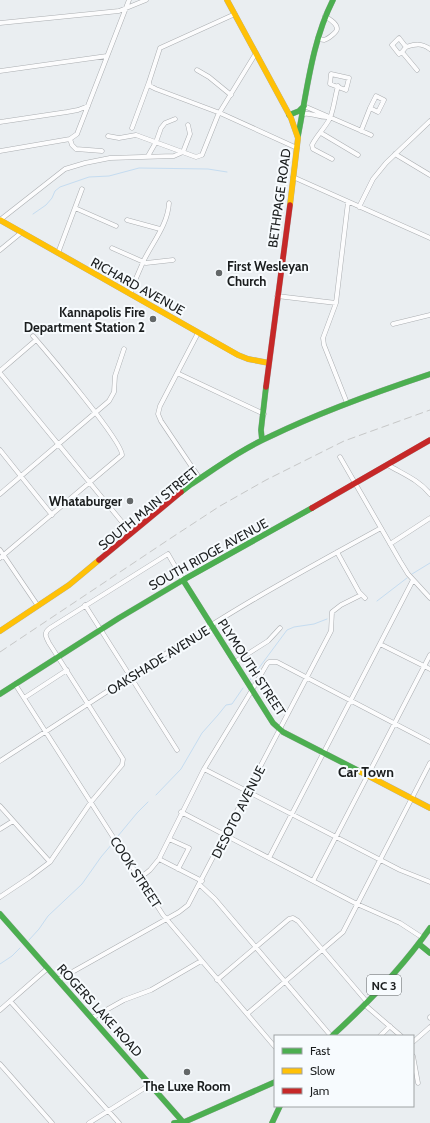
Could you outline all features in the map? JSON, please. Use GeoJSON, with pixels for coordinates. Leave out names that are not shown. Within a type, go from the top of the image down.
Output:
{"type":"FeatureCollection","features":[{"type":"Feature","properties":{"kind":"main road","name":"BETHPAGE ROAD"},"geometry":{"type":"LineString","coordinates":[[227,0],[290,116],[298,138],[269,363],[262,440]]}},
{"type":"Feature","properties":{"kind":"main road"},"geometry":{"type":"LineString","coordinates":[[298,138],[318,38],[325,16],[333,0]]}},
{"type":"Feature","properties":{"kind":"main road"},"geometry":{"type":"LineString","coordinates":[[290,116],[304,106]]}},
{"type":"Feature","properties":{"kind":"main road"},"geometry":{"type":"LineString","coordinates":[[290,116],[303,114]]}},
{"type":"Feature","properties":{"kind":"main road","name":"RICHARD AVENUE"},"geometry":{"type":"LineString","coordinates":[[0,220],[238,355],[248,359],[269,363]]}},
{"type":"Feature","properties":{"kind":"main road","name":"SOUTH MAIN STREET"},"geometry":{"type":"LineString","coordinates":[[0,631],[69,585],[174,498],[200,479],[262,440],[347,403],[430,374]]}},
{"type":"Feature","properties":{"kind":"main road","name":"SOUTH RIDGE AVENUE"},"geometry":{"type":"LineString","coordinates":[[0,694],[100,629],[183,580],[355,484],[430,440]]}},
{"type":"Feature","properties":{"kind":"main road","name":"PLYMOUTH STREET"},"geometry":{"type":"LineString","coordinates":[[183,580],[273,723],[280,729],[324,754],[430,808]]}},
{"type":"Feature","properties":{"kind":"main road","name":"ROGERS LAKE ROAD"},"geometry":{"type":"LineString","coordinates":[[0,914],[151,1084],[182,1123]]}},
{"type":"Feature","properties":{"kind":"main road","name":"NC 3"},"geometry":{"type":"LineString","coordinates":[[333,1035],[397,971],[430,928]]}},
{"type":"Feature","properties":{"kind":"main road"},"geometry":{"type":"LineString","coordinates":[[419,944],[430,953]]}},
{"type":"Feature","properties":{"kind":"main road"},"geometry":{"type":"LineString","coordinates":[[174,1123],[182,1123],[274,1082]]}},
{"type":"Feature","properties":{"kind":"main road"},"geometry":{"type":"LineString","coordinates":[[272,1123],[280,1107]]}},
{"type":"Feature","properties":{"kind":"street"},"geometry":{"type":"LineString","coordinates":[[0,151],[70,139],[76,136],[129,0]]}},
{"type":"Feature","properties":{"kind":"street"},"geometry":{"type":"LineString","coordinates":[[0,23],[119,11],[146,0]]}},
{"type":"Feature","properties":{"kind":"street"},"geometry":{"type":"LineString","coordinates":[[132,128],[160,48],[235,14]]}},
{"type":"Feature","properties":{"kind":"street"},"geometry":{"type":"LineString","coordinates":[[318,38],[322,40],[326,39],[336,31],[337,28],[336,25],[325,16]]}},
{"type":"Feature","properties":{"kind":"street"},"geometry":{"type":"LineString","coordinates":[[406,47],[399,38],[392,45],[399,54],[406,47],[417,44],[424,45],[430,49]]}},
{"type":"Feature","properties":{"kind":"street"},"geometry":{"type":"LineString","coordinates":[[402,52],[417,70]]}},
{"type":"Feature","properties":{"kind":"street"},"geometry":{"type":"LineString","coordinates":[[108,136],[119,138],[136,135],[196,157],[202,155],[220,113],[256,54]]}},
{"type":"Feature","properties":{"kind":"street"},"geometry":{"type":"LineString","coordinates":[[0,71],[107,56]]}},
{"type":"Feature","properties":{"kind":"street"},"geometry":{"type":"LineString","coordinates":[[196,70],[209,77],[231,95]]}},
{"type":"Feature","properties":{"kind":"street"},"geometry":{"type":"LineString","coordinates":[[332,74],[350,78],[346,90],[338,86],[330,84],[332,74]]}},
{"type":"Feature","properties":{"kind":"street"},"geometry":{"type":"LineString","coordinates":[[149,82],[150,86],[156,89],[220,113],[297,148]]}},
{"type":"Feature","properties":{"kind":"street"},"geometry":{"type":"LineString","coordinates":[[332,159],[312,147],[316,137],[321,133],[330,117],[338,86]]}},
{"type":"Feature","properties":{"kind":"street"},"geometry":{"type":"LineString","coordinates":[[0,122],[78,110],[88,106]]}},
{"type":"Feature","properties":{"kind":"street"},"geometry":{"type":"LineString","coordinates":[[304,106],[371,135]]}},
{"type":"Feature","properties":{"kind":"street"},"geometry":{"type":"LineString","coordinates":[[361,131],[370,108]]}},
{"type":"Feature","properties":{"kind":"street"},"geometry":{"type":"LineString","coordinates":[[303,114],[310,113],[330,117]]}},
{"type":"Feature","properties":{"kind":"street"},"geometry":{"type":"LineString","coordinates":[[148,156],[156,142],[162,126],[175,119]]}},
{"type":"Feature","properties":{"kind":"street"},"geometry":{"type":"LineString","coordinates":[[358,207],[373,179],[395,154],[430,121]]}},
{"type":"Feature","properties":{"kind":"street"},"geometry":{"type":"LineString","coordinates":[[0,220],[65,169],[110,158],[174,156],[183,152],[190,134],[188,125]]}},
{"type":"Feature","properties":{"kind":"street"},"geometry":{"type":"LineString","coordinates":[[321,133],[358,155]]}},
{"type":"Feature","properties":{"kind":"street"},"geometry":{"type":"LineString","coordinates":[[70,139],[72,145],[76,149],[102,151]]}},
{"type":"Feature","properties":{"kind":"street"},"geometry":{"type":"LineString","coordinates":[[395,154],[430,176]]}},
{"type":"Feature","properties":{"kind":"street"},"geometry":{"type":"LineString","coordinates":[[293,177],[430,238]]}},
{"type":"Feature","properties":{"kind":"street"},"geometry":{"type":"LineString","coordinates":[[58,253],[82,189]]}},
{"type":"Feature","properties":{"kind":"street"},"geometry":{"type":"LineString","coordinates":[[347,403],[323,341],[324,334],[336,303],[348,202]]}},
{"type":"Feature","properties":{"kind":"street"},"geometry":{"type":"LineString","coordinates":[[130,294],[168,211],[169,203]]}},
{"type":"Feature","properties":{"kind":"street"},"geometry":{"type":"LineString","coordinates":[[75,208],[116,226]]}},
{"type":"Feature","properties":{"kind":"street"},"geometry":{"type":"LineString","coordinates":[[127,220],[160,229]]}},
{"type":"Feature","properties":{"kind":"street"},"geometry":{"type":"LineString","coordinates":[[0,250],[22,232]]}},
{"type":"Feature","properties":{"kind":"street"},"geometry":{"type":"LineString","coordinates":[[112,248],[143,263],[173,260]]}},
{"type":"Feature","properties":{"kind":"street"},"geometry":{"type":"LineString","coordinates":[[277,296],[336,303]]}},
{"type":"Feature","properties":{"kind":"street"},"geometry":{"type":"LineString","coordinates":[[393,324],[430,315]]}},
{"type":"Feature","properties":{"kind":"street"},"geometry":{"type":"LineString","coordinates":[[198,333],[163,399],[158,414],[161,421],[200,479]]}},
{"type":"Feature","properties":{"kind":"street"},"geometry":{"type":"LineString","coordinates":[[2,557],[119,458],[122,453],[95,413],[32,336]]}},
{"type":"Feature","properties":{"kind":"street"},"geometry":{"type":"LineString","coordinates":[[36,340],[0,372],[132,533]]}},
{"type":"Feature","properties":{"kind":"street"},"geometry":{"type":"LineString","coordinates":[[0,494],[112,397],[115,376],[124,349]]}},
{"type":"Feature","properties":{"kind":"street"},"geometry":{"type":"LineString","coordinates":[[177,373],[264,414]]}},
{"type":"Feature","properties":{"kind":"street"},"geometry":{"type":"LineString","coordinates":[[0,450],[52,515]]}},
{"type":"Feature","properties":{"kind":"street"},"geometry":{"type":"LineString","coordinates":[[340,457],[400,561],[430,598]]}},
{"type":"Feature","properties":{"kind":"street"},"geometry":{"type":"LineString","coordinates":[[388,464],[413,478],[430,494]]}},
{"type":"Feature","properties":{"kind":"street"},"geometry":{"type":"LineString","coordinates":[[390,544],[414,530],[430,518]]}},
{"type":"Feature","properties":{"kind":"street","name":"OAKSHADE AVENUE"},"geometry":{"type":"LineString","coordinates":[[0,761],[261,595],[381,528]]}},
{"type":"Feature","properties":{"kind":"street"},"geometry":{"type":"LineString","coordinates":[[0,550],[2,557],[38,606]]}},
{"type":"Feature","properties":{"kind":"street","name":"DESOTO AVENUE"},"geometry":{"type":"LineString","coordinates":[[58,980],[188,905],[226,836],[331,631],[332,612],[341,605],[363,596],[336,552]]}},
{"type":"Feature","properties":{"kind":"street","name":"PLYMOUTH STREET"},"geometry":{"type":"LineString","coordinates":[[85,605],[168,554],[183,580]]}},
{"type":"Feature","properties":{"kind":"street"},"geometry":{"type":"LineString","coordinates":[[269,858],[414,580]]}},
{"type":"Feature","properties":{"kind":"street"},"geometry":{"type":"LineString","coordinates":[[0,897],[50,862],[91,802],[122,765],[123,759],[46,638],[45,633],[50,628],[85,605],[177,750]]}},
{"type":"Feature","properties":{"kind":"street"},"geometry":{"type":"LineString","coordinates":[[235,662],[268,641],[280,628]]}},
{"type":"Feature","properties":{"kind":"street"},"geometry":{"type":"LineString","coordinates":[[380,644],[430,669]]}},
{"type":"Feature","properties":{"kind":"street"},"geometry":{"type":"LineString","coordinates":[[314,881],[430,655]]}},
{"type":"Feature","properties":{"kind":"street"},"geometry":{"type":"LineString","coordinates":[[140,878],[150,870],[159,859],[181,812],[204,769],[267,664],[272,661],[430,742]]}},
{"type":"Feature","properties":{"kind":"street"},"geometry":{"type":"LineString","coordinates":[[24,698],[67,670]]}},
{"type":"Feature","properties":{"kind":"street","name":"COOK STREET"},"geometry":{"type":"LineString","coordinates":[[15,684],[166,919],[274,1047]]}},
{"type":"Feature","properties":{"kind":"street"},"geometry":{"type":"LineString","coordinates":[[247,1014],[323,950],[342,932],[430,763]]}},
{"type":"Feature","properties":{"kind":"street"},"geometry":{"type":"LineString","coordinates":[[204,769],[380,860],[430,882]]}},
{"type":"Feature","properties":{"kind":"street"},"geometry":{"type":"LineString","coordinates":[[0,806],[50,862]]}},
{"type":"Feature","properties":{"kind":"street"},"geometry":{"type":"LineString","coordinates":[[181,812],[357,904],[400,923],[423,938]]}},
{"type":"Feature","properties":{"kind":"street"},"geometry":{"type":"LineString","coordinates":[[0,829],[13,821]]}},
{"type":"Feature","properties":{"kind":"street"},"geometry":{"type":"LineString","coordinates":[[168,839],[189,848],[178,869]]}},
{"type":"Feature","properties":{"kind":"street"},"geometry":{"type":"LineString","coordinates":[[159,859],[201,883],[331,1035]]}},
{"type":"Feature","properties":{"kind":"street"},"geometry":{"type":"LineString","coordinates":[[217,980],[289,919],[293,918],[298,921],[323,950],[366,1003],[400,1035]]}},
{"type":"Feature","properties":{"kind":"street"},"geometry":{"type":"LineString","coordinates":[[92,1018],[124,1000],[151,990],[201,961]]}},
{"type":"Feature","properties":{"kind":"street"},"geometry":{"type":"LineString","coordinates":[[0,1010],[48,968]]}},
{"type":"Feature","properties":{"kind":"street"},"geometry":{"type":"LineString","coordinates":[[10,1001],[119,1123]]}},
{"type":"Feature","properties":{"kind":"street"},"geometry":{"type":"LineString","coordinates":[[381,1035],[390,1026]]}},
{"type":"Feature","properties":{"kind":"street"},"geometry":{"type":"LineString","coordinates":[[414,1041],[430,1027]]}},
{"type":"Feature","properties":{"kind":"street"},"geometry":{"type":"LineString","coordinates":[[414,1061],[418,1083]]}},
{"type":"Feature","properties":{"kind":"street"},"geometry":{"type":"LineString","coordinates":[[0,1064],[52,1123]]}},
{"type":"Feature","properties":{"kind":"street"},"geometry":{"type":"LineString","coordinates":[[89,1123],[151,1084]]}},
{"type":"Feature","properties":{"kind":"waterway"},"geometry":{"type":"LineString","coordinates":[[33,214],[46,205],[52,198],[55,191],[60,187],[89,177],[109,176],[139,168],[208,169],[227,172]]}},
{"type":"Feature","properties":{"kind":"waterway"},"geometry":{"type":"LineString","coordinates":[[412,574],[430,563]]}},
{"type":"Feature","properties":{"kind":"waterway"},"geometry":{"type":"LineString","coordinates":[[377,601],[407,578]]}},
{"type":"Feature","properties":{"kind":"waterway"},"geometry":{"type":"LineString","coordinates":[[250,680],[287,630],[294,627],[314,624],[327,619]]}},
{"type":"Feature","properties":{"kind":"waterway"},"geometry":{"type":"LineString","coordinates":[[156,795],[181,769],[202,733],[226,705],[232,704],[243,688]]}},
{"type":"Feature","properties":{"kind":"waterway"},"geometry":{"type":"LineString","coordinates":[[118,836],[148,802]]}},
{"type":"Feature","properties":{"kind":"waterway"},"geometry":{"type":"LineString","coordinates":[[29,940],[48,916],[82,884],[112,844]]}},
{"type":"Feature","properties":{"kind":"waterway"},"geometry":{"type":"LineString","coordinates":[[0,964],[12,956],[20,948]]}},
{"type":"Feature","properties":{"kind":"railway"},"geometry":{"type":"LineString","coordinates":[[0,652],[220,506],[266,480],[344,441],[430,410]]}},
{"type":"Feature","properties":{"kind":"traffic: fast"},"geometry":{"type":"LineString","coordinates":[[298,136],[315,49],[333,0]]}},
{"type":"Feature","properties":{"kind":"traffic: fast"},"geometry":{"type":"LineString","coordinates":[[289,115],[299,111],[304,106]]}},
{"type":"Feature","properties":{"kind":"traffic: fast"},"geometry":{"type":"LineString","coordinates":[[181,492],[229,459],[271,436],[349,402],[430,374]]}},
{"type":"Feature","properties":{"kind":"traffic: fast"},"geometry":{"type":"LineString","coordinates":[[262,440],[261,430],[266,387]]}},
{"type":"Feature","properties":{"kind":"traffic: fast"},"geometry":{"type":"LineString","coordinates":[[0,694],[119,618],[183,580],[312,508]]}},
{"type":"Feature","properties":{"kind":"traffic: fast"},"geometry":{"type":"LineString","coordinates":[[183,580],[273,723],[283,732],[361,772]]}},
{"type":"Feature","properties":{"kind":"traffic: fast"},"geometry":{"type":"LineString","coordinates":[[0,914],[183,1122]]}},
{"type":"Feature","properties":{"kind":"traffic: fast"},"geometry":{"type":"LineString","coordinates":[[333,1035],[384,985],[430,928]]}},
{"type":"Feature","properties":{"kind":"traffic: fast"},"geometry":{"type":"LineString","coordinates":[[419,944],[430,953]]}},
{"type":"Feature","properties":{"kind":"traffic: fast"},"geometry":{"type":"LineString","coordinates":[[182,1123],[274,1082]]}},
{"type":"Feature","properties":{"kind":"traffic: fast"},"geometry":{"type":"LineString","coordinates":[[272,1123],[280,1107]]}},
{"type":"Feature","properties":{"kind":"traffic: fast"},"geometry":{"type":"LineString","coordinates":[[174,1123],[183,1122]]}},
{"type":"Feature","properties":{"kind":"traffic: slow"},"geometry":{"type":"LineString","coordinates":[[227,0],[291,118],[298,138],[290,205]]}},
{"type":"Feature","properties":{"kind":"traffic: slow"},"geometry":{"type":"LineString","coordinates":[[0,220],[238,355],[248,359],[269,363]]}},
{"type":"Feature","properties":{"kind":"traffic: slow"},"geometry":{"type":"LineString","coordinates":[[0,631],[69,585],[99,560]]}},
{"type":"Feature","properties":{"kind":"traffic: slow"},"geometry":{"type":"LineString","coordinates":[[361,772],[430,808]]}},
{"type":"Feature","properties":{"kind":"traffic: jam"},"geometry":{"type":"LineString","coordinates":[[266,387],[290,205]]}},
{"type":"Feature","properties":{"kind":"traffic: jam"},"geometry":{"type":"LineString","coordinates":[[312,508],[430,440]]}},
{"type":"Feature","properties":{"kind":"traffic: jam"},"geometry":{"type":"LineString","coordinates":[[99,560],[181,492]]}},
{"type":"Feature","properties":{"kind":"place","name":"First Wesleyan Church"},"geometry":{"type":"Point","coordinates":[219,273]}},
{"type":"Feature","properties":{"kind":"place","name":"Kannapolis Fire Department Station 2"},"geometry":{"type":"Point","coordinates":[153,319]}},
{"type":"Feature","properties":{"kind":"place","name":"Whataburger"},"geometry":{"type":"Point","coordinates":[130,501]}},
{"type":"Feature","properties":{"kind":"place","name":"The Luxe Room"},"geometry":{"type":"Point","coordinates":[187,1072]}},
{"type":"Feature","properties":{"kind":"district","name":"Car Town"},"geometry":{"type":"Point","coordinates":[366,772]}}]}
